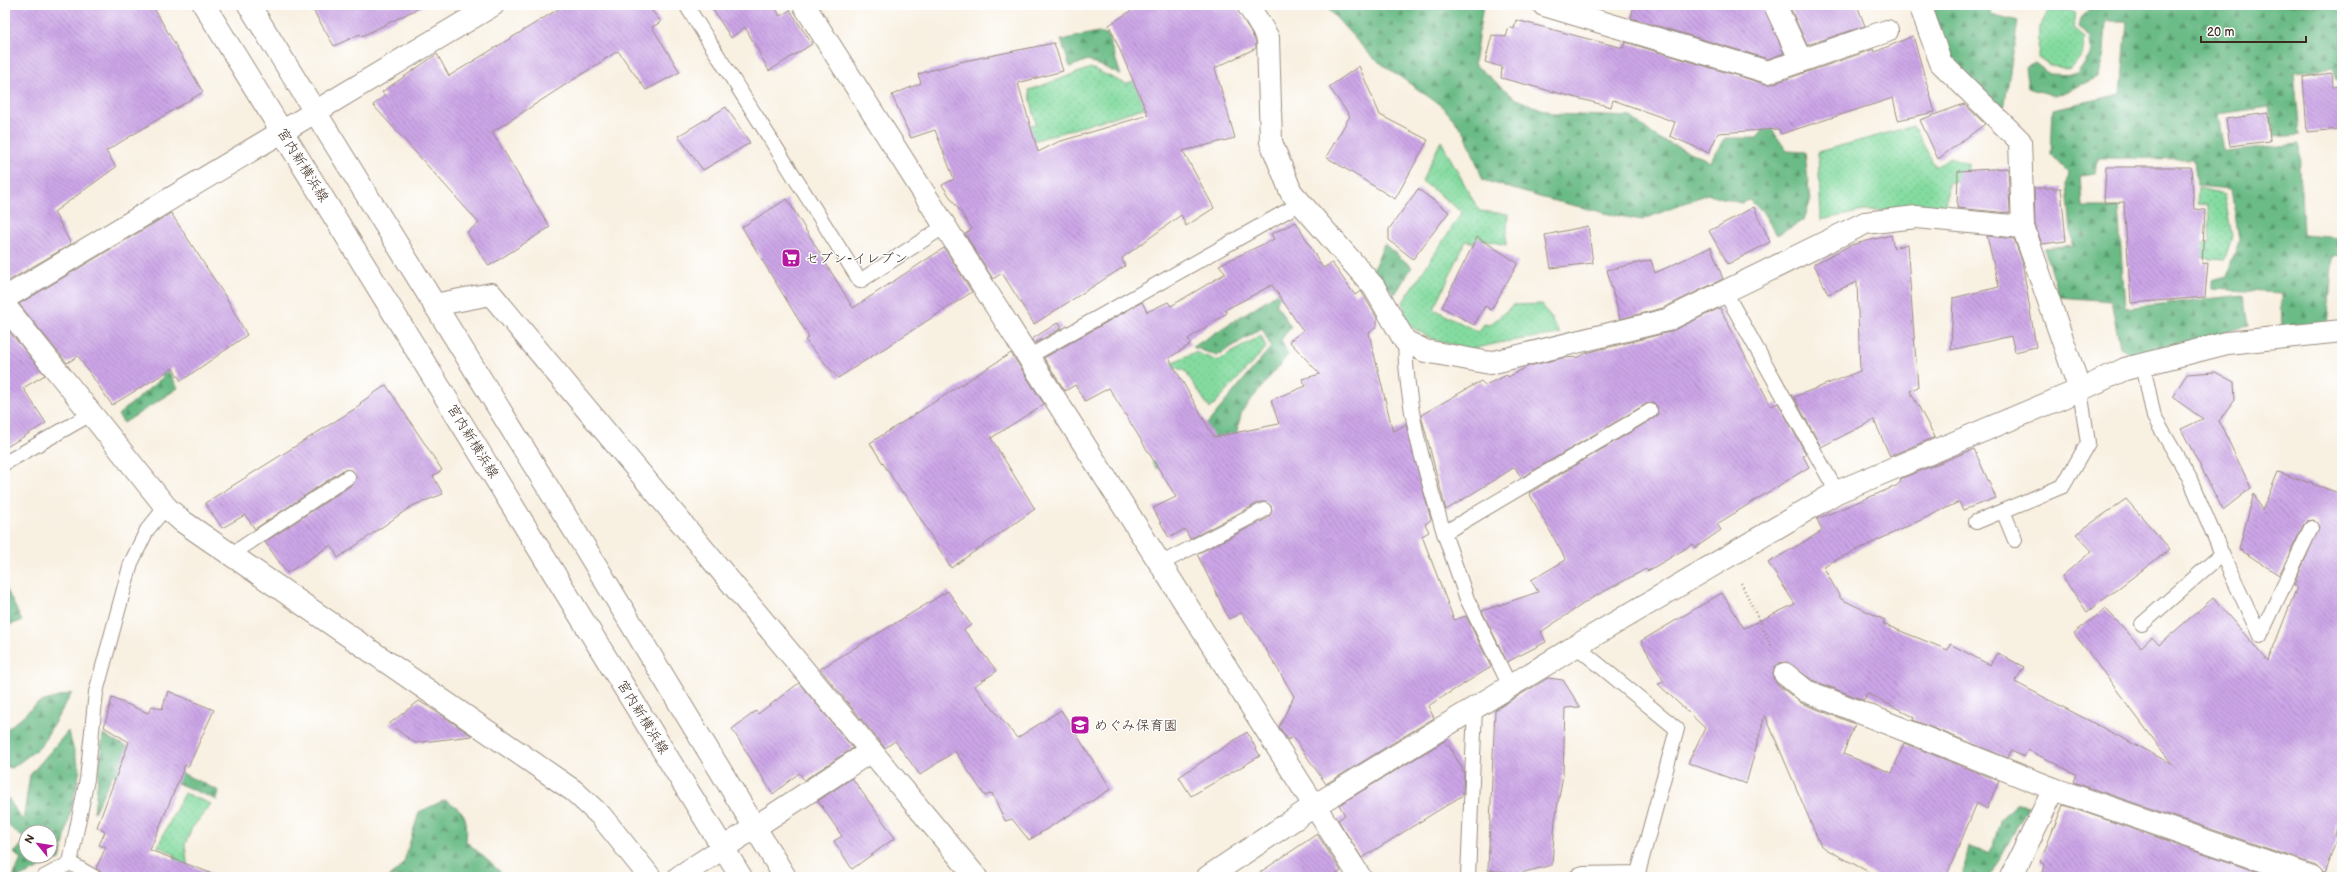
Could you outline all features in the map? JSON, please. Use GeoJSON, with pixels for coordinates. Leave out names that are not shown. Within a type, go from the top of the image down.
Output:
{"type":"FeatureCollection","features":[{"type":"Feature","properties":{"kind":"street","name":"宮内新横浜線"},"geometry":{"type":"LineString","coordinates":[[204,5],[741,877]]}},
{"type":"Feature","properties":{"kind":"street"},"geometry":{"type":"LineString","coordinates":[[248,5],[585,548],[785,877]]}},
{"type":"Feature","properties":{"kind":"street"},"geometry":{"type":"LineString","coordinates":[[5,298],[314,111],[493,5]]}},
{"type":"Feature","properties":{"kind":"street"},"geometry":{"type":"LineString","coordinates":[[804,5],[1360,877]]}},
{"type":"Feature","properties":{"kind":"street"},"geometry":{"type":"LineString","coordinates":[[1248,5],[1268,38],[1271,142],[1291,192],[1374,287],[1405,341],[1425,351],[1490,363],[1667,320],[1865,223],[1916,217],[2023,227]]}},
{"type":"Feature","properties":{"kind":"street"},"geometry":{"type":"LineString","coordinates":[[1544,5],[1768,72],[1886,31]]}},
{"type":"Feature","properties":{"kind":"street"},"geometry":{"type":"LineString","coordinates":[[1775,5],[1801,61]]}},
{"type":"Feature","properties":{"kind":"street"},"geometry":{"type":"LineString","coordinates":[[1920,5],[1941,64],[2020,141],[2023,227],[2080,390]]}},
{"type":"Feature","properties":{"kind":"street"},"geometry":{"type":"LineString","coordinates":[[434,305],[491,294],[976,877]]}},
{"type":"Feature","properties":{"kind":"street"},"geometry":{"type":"LineString","coordinates":[[5,306],[166,507],[182,521],[574,791],[601,816],[650,877]]}},
{"type":"Feature","properties":{"kind":"street"},"geometry":{"type":"LineString","coordinates":[[1208,877],[1314,806],[1576,646],[1836,492],[2080,390],[2125,369],[2227,343],[2342,331]]}},
{"type":"Feature","properties":{"kind":"street"},"geometry":{"type":"LineString","coordinates":[[1785,674],[1806,691],[2054,789],[2312,877]]}},
{"type":"Feature","properties":{"kind":"street"},"geometry":{"type":"LineString","coordinates":[[679,877],[871,751]]}},
{"type":"Feature","properties":{"kind":"street"},"geometry":{"type":"LineString","coordinates":[[2011,877],[2054,789]]}},
{"type":"Feature","properties":{"kind":"lane"},"geometry":{"type":"LineString","coordinates":[[686,5],[860,281],[946,226]]}},
{"type":"Feature","properties":{"kind":"lane"},"geometry":{"type":"LineString","coordinates":[[1028,357],[1301,203]]}},
{"type":"Feature","properties":{"kind":"lane"},"geometry":{"type":"LineString","coordinates":[[1725,292],[1836,492]]}},
{"type":"Feature","properties":{"kind":"lane"},"geometry":{"type":"LineString","coordinates":[[1405,341],[1406,378],[1417,443],[1444,533],[1468,599],[1510,686]]}},
{"type":"Feature","properties":{"kind":"lane"},"geometry":{"type":"LineString","coordinates":[[2143,365],[2154,416],[2189,477],[2222,554],[2260,636],[2311,528]]}},
{"type":"Feature","properties":{"kind":"lane"},"geometry":{"type":"LineString","coordinates":[[1976,522],[2063,486],[2088,443],[2080,390]]}},
{"type":"Feature","properties":{"kind":"lane"},"geometry":{"type":"LineString","coordinates":[[1444,533],[1650,411]]}},
{"type":"Feature","properties":{"kind":"lane"},"geometry":{"type":"LineString","coordinates":[[5,463],[91,414]]}},
{"type":"Feature","properties":{"kind":"lane"},"geometry":{"type":"LineString","coordinates":[[232,554],[348,477]]}},
{"type":"Feature","properties":{"kind":"lane"},"geometry":{"type":"LineString","coordinates":[[70,863],[87,779],[96,692],[131,563],[147,530],[166,507]]}},
{"type":"Feature","properties":{"kind":"lane"},"geometry":{"type":"LineString","coordinates":[[1160,564],[1264,510]]}},
{"type":"Feature","properties":{"kind":"lane"},"geometry":{"type":"LineString","coordinates":[[2003,511],[2015,540]]}},
{"type":"Feature","properties":{"kind":"lane"},"geometry":{"type":"LineString","coordinates":[[2142,624],[2222,554]]}},
{"type":"Feature","properties":{"kind":"lane"},"geometry":{"type":"LineString","coordinates":[[1576,646],[1677,729],[1638,873],[1580,874],[1576,877]]}},
{"type":"Feature","properties":{"kind":"lane"},"geometry":{"type":"LineString","coordinates":[[1468,877],[1475,708]]}},
{"type":"Feature","properties":{"kind":"lane"},"geometry":{"type":"LineString","coordinates":[[44,877],[70,863]]}},
{"type":"Feature","properties":{"kind":"lane"},"geometry":{"type":"LineString","coordinates":[[70,863],[94,877]]}},
{"type":"Feature","properties":{"kind":"path"},"geometry":{"type":"LineString","coordinates":[[1728,556],[1785,674]]}},
{"type":"Feature","properties":{"kind":"green space"},"geometry":{"type":"Polygon","coordinates":[[[1332,5],[1483,5],[1474,64],[1516,99],[1554,114],[1631,117],[1659,139],[1710,161],[1725,138],[1757,138],[1768,124],[1787,151],[1805,152],[1810,202],[1804,220],[1777,235],[1762,211],[1750,200],[1741,203],[1707,194],[1642,220],[1609,214],[1543,198],[1483,180],[1465,133],[1443,107],[1372,57],[1329,10],[1332,5]]]}},
{"type":"Feature","properties":{"kind":"green space"},"geometry":{"type":"Polygon","coordinates":[[[1933,5],[1991,5],[1991,14],[2018,21],[2004,109],[1942,52],[1933,5]]]}},
{"type":"Feature","properties":{"kind":"green space"},"geometry":{"type":"Polygon","coordinates":[[[2094,5],[2342,5],[2342,80],[2335,79],[2334,68],[2294,72],[2300,135],[2274,137],[2269,107],[2218,114],[2224,152],[2299,144],[2303,235],[2342,238],[2342,255],[2333,256],[2327,326],[2282,329],[2281,293],[2212,289],[2212,280],[2227,276],[2239,240],[2231,189],[2197,186],[2194,159],[2098,158],[2096,173],[2080,175],[2082,207],[2118,207],[2125,308],[2243,295],[2248,326],[2138,357],[2120,347],[2111,301],[2059,297],[2044,249],[2072,246],[2067,185],[2069,173],[2051,154],[2053,109],[2121,94],[2127,21],[2106,21],[2104,53],[2098,77],[2056,96],[2028,88],[2025,68],[2035,63],[2049,74],[2077,75],[2092,52],[2091,37],[2078,27],[2080,19],[2094,5]]]}},
{"type":"Feature","properties":{"kind":"green space"},"geometry":{"type":"Polygon","coordinates":[[[2050,10],[2075,11],[2073,28],[2085,38],[2082,55],[2071,69],[2050,66],[2038,58],[2039,27],[2050,10]]]}},
{"type":"Feature","properties":{"kind":"green space"},"geometry":{"type":"Polygon","coordinates":[[[1098,32],[1107,34],[1121,75],[1088,60],[1070,67],[1061,40],[1098,32]]]}},
{"type":"Feature","properties":{"kind":"green space"},"geometry":{"type":"Polygon","coordinates":[[[1091,68],[1126,84],[1149,75],[1167,101],[1003,150],[1007,129],[1036,124],[1029,90],[1091,68]]]}},
{"type":"Feature","properties":{"kind":"green space"},"geometry":{"type":"Polygon","coordinates":[[[1913,126],[1935,166],[1951,157],[1968,164],[1967,179],[1948,183],[1946,210],[1864,211],[1821,220],[1818,152],[1913,126]]]}},
{"type":"Feature","properties":{"kind":"green space"},"geometry":{"type":"Polygon","coordinates":[[[1441,141],[1479,211],[1508,214],[1506,245],[1482,239],[1476,243],[1466,241],[1434,309],[1478,332],[1484,324],[1490,325],[1513,305],[1542,304],[1560,334],[1503,342],[1468,350],[1430,338],[1407,324],[1403,302],[1462,212],[1422,181],[1441,141]]]}},
{"type":"Feature","properties":{"kind":"green space"},"geometry":{"type":"Polygon","coordinates":[[[2198,188],[2224,194],[2232,236],[2225,259],[2197,257],[2195,244],[2210,242],[2208,205],[2197,204],[2198,188]]]}},
{"type":"Feature","properties":{"kind":"green space"},"geometry":{"type":"Polygon","coordinates":[[[1384,244],[1412,267],[1395,294],[1372,272],[1384,244]]]}},
{"type":"Feature","properties":{"kind":"green space"},"geometry":{"type":"Polygon","coordinates":[[[1282,290],[1276,304],[1291,327],[1281,340],[1288,355],[1242,411],[1233,446],[1211,439],[1157,469],[1152,463],[1207,424],[1271,347],[1262,328],[1217,356],[1193,347],[1282,290]]]}},
{"type":"Feature","properties":{"kind":"green space"},"geometry":{"type":"Polygon","coordinates":[[[146,333],[178,388],[124,423],[118,415],[163,377],[130,337],[146,333]]]}},
{"type":"Feature","properties":{"kind":"green space"},"geometry":{"type":"Polygon","coordinates":[[[1261,335],[1266,348],[1210,409],[1185,371],[1167,365],[1195,352],[1218,361],[1261,335]]]}},
{"type":"Feature","properties":{"kind":"green space"},"geometry":{"type":"Polygon","coordinates":[[[5,586],[22,621],[5,626],[5,586]]]}},
{"type":"Feature","properties":{"kind":"green space"},"geometry":{"type":"Polygon","coordinates":[[[72,693],[40,747],[12,768],[5,766],[5,731],[38,703],[72,693]]]}},
{"type":"Feature","properties":{"kind":"green space"},"geometry":{"type":"Polygon","coordinates":[[[68,731],[80,770],[60,859],[58,860],[58,824],[18,824],[18,834],[5,823],[5,800],[8,798],[23,821],[30,775],[68,731]]]}},
{"type":"Feature","properties":{"kind":"green space"},"geometry":{"type":"Polygon","coordinates":[[[103,735],[219,791],[217,800],[139,767],[131,781],[113,774],[94,812],[103,735]]]}},
{"type":"Feature","properties":{"kind":"green space"},"geometry":{"type":"Polygon","coordinates":[[[184,793],[211,804],[192,828],[185,844],[188,872],[174,874],[175,855],[158,846],[184,793]]]}},
{"type":"Feature","properties":{"kind":"green space"},"geometry":{"type":"Polygon","coordinates":[[[445,800],[457,808],[464,816],[467,826],[466,841],[506,877],[389,877],[403,865],[419,812],[445,800]]]}},
{"type":"Feature","properties":{"kind":"green space"},"geometry":{"type":"Polygon","coordinates":[[[2017,804],[2028,806],[1990,877],[1962,877],[1969,847],[1988,853],[1993,845],[2001,818],[2017,804]]]}},
{"type":"Feature","properties":{"kind":"green space"},"geometry":{"type":"Polygon","coordinates":[[[18,849],[18,856],[14,853],[18,849]]]}},
{"type":"Feature","properties":{"kind":"green space"},"geometry":{"type":"Polygon","coordinates":[[[19,864],[49,864],[20,877],[13,877],[19,864]]]}},
{"type":"Feature","properties":{"kind":"building"},"geometry":{"type":"Polygon","coordinates":[[[5,5],[152,5],[203,92],[106,151],[116,167],[54,212],[71,244],[5,283],[5,5]]]}},
{"type":"Feature","properties":{"kind":"building"},"geometry":{"type":"Polygon","coordinates":[[[310,5],[425,5],[362,36],[360,34],[334,46],[310,5]]]}},
{"type":"Feature","properties":{"kind":"building"},"geometry":{"type":"Polygon","coordinates":[[[565,5],[647,5],[661,22],[652,27],[680,72],[646,90],[618,51],[492,132],[550,227],[489,266],[467,232],[479,223],[373,105],[385,96],[382,92],[437,54],[449,76],[565,5]]]}},
{"type":"Feature","properties":{"kind":"building"},"geometry":{"type":"Polygon","coordinates":[[[710,5],[774,5],[780,16],[790,10],[812,44],[769,71],[745,27],[731,38],[710,5]]]}},
{"type":"Feature","properties":{"kind":"building"},"geometry":{"type":"Polygon","coordinates":[[[1140,5],[1236,5],[1256,42],[1256,48],[1215,68],[1235,138],[1183,151],[1214,208],[1186,226],[1181,215],[1122,258],[1125,266],[1034,324],[1002,273],[993,279],[965,234],[972,229],[942,185],[954,179],[935,130],[911,138],[892,95],[921,83],[918,74],[964,61],[1054,43],[1063,71],[1018,83],[1038,152],[1058,142],[1148,115],[1109,25],[1140,5]]]}},
{"type":"Feature","properties":{"kind":"building"},"geometry":{"type":"Polygon","coordinates":[[[1634,5],[1763,5],[1784,53],[1768,59],[1631,18],[1634,5]]]}},
{"type":"Feature","properties":{"kind":"building"},"geometry":{"type":"Polygon","coordinates":[[[1789,5],[1857,5],[1865,26],[1807,45],[1789,5]]]}},
{"type":"Feature","properties":{"kind":"building"},"geometry":{"type":"Polygon","coordinates":[[[1516,20],[1623,48],[1625,42],[1765,84],[1772,84],[1874,49],[1875,52],[1913,36],[1935,112],[1898,120],[1893,98],[1781,134],[1779,129],[1718,133],[1709,153],[1670,136],[1675,122],[1613,100],[1611,107],[1501,78],[1502,67],[1485,62],[1492,35],[1506,37],[1509,27],[1514,29],[1516,20]]]}},
{"type":"Feature","properties":{"kind":"building"},"geometry":{"type":"Polygon","coordinates":[[[1359,66],[1380,115],[1428,140],[1395,199],[1326,157],[1350,116],[1329,87],[1359,66]]]}},
{"type":"Feature","properties":{"kind":"building"},"geometry":{"type":"Polygon","coordinates":[[[2332,73],[2333,87],[2342,86],[2342,129],[2307,132],[2303,77],[2332,73]]]}},
{"type":"Feature","properties":{"kind":"building"},"geometry":{"type":"Polygon","coordinates":[[[1964,104],[1985,124],[1938,159],[1920,120],[1964,104]]]}},
{"type":"Feature","properties":{"kind":"building"},"geometry":{"type":"Polygon","coordinates":[[[726,107],[750,143],[703,170],[678,136],[726,107]]]}},
{"type":"Feature","properties":{"kind":"building"},"geometry":{"type":"Polygon","coordinates":[[[2268,113],[2270,141],[2230,146],[2226,119],[2268,113]]]}},
{"type":"Feature","properties":{"kind":"building"},"geometry":{"type":"Polygon","coordinates":[[[2106,167],[2191,167],[2194,209],[2205,210],[2202,264],[2208,263],[2205,297],[2131,303],[2124,202],[2104,203],[2106,167]]]}},
{"type":"Feature","properties":{"kind":"building"},"geometry":{"type":"Polygon","coordinates":[[[2008,168],[2010,213],[1957,208],[1958,171],[2008,168]]]}},
{"type":"Feature","properties":{"kind":"building"},"geometry":{"type":"Polygon","coordinates":[[[2034,188],[2061,188],[2066,241],[2042,244],[2035,225],[2034,188]]]}},
{"type":"Feature","properties":{"kind":"building"},"geometry":{"type":"Polygon","coordinates":[[[1418,189],[1449,212],[1413,259],[1389,240],[1389,229],[1418,189]]]}},
{"type":"Feature","properties":{"kind":"building"},"geometry":{"type":"Polygon","coordinates":[[[787,199],[853,308],[944,248],[972,292],[838,378],[805,340],[809,337],[742,227],[787,199]]]}},
{"type":"Feature","properties":{"kind":"building"},"geometry":{"type":"Polygon","coordinates":[[[1754,207],[1770,242],[1728,264],[1709,231],[1754,207]]]}},
{"type":"Feature","properties":{"kind":"building"},"geometry":{"type":"Polygon","coordinates":[[[171,213],[227,299],[247,335],[181,381],[173,368],[112,405],[78,356],[67,363],[19,304],[171,213]]]}},
{"type":"Feature","properties":{"kind":"building"},"geometry":{"type":"Polygon","coordinates":[[[1296,222],[1323,268],[1332,263],[1355,295],[1361,291],[1377,318],[1377,326],[1369,333],[1393,432],[1406,424],[1431,520],[1425,524],[1429,532],[1422,536],[1454,620],[1466,616],[1491,667],[1428,706],[1434,718],[1326,784],[1293,737],[1288,740],[1279,727],[1294,696],[1257,635],[1241,613],[1229,619],[1197,554],[1268,518],[1272,511],[1271,506],[1265,502],[1260,502],[1190,539],[1185,529],[1169,538],[1153,508],[1176,497],[1109,388],[1085,401],[1075,385],[1065,391],[1044,358],[1142,302],[1147,312],[1168,302],[1171,306],[1226,273],[1219,265],[1274,239],[1271,234],[1296,222]],[[1272,285],[1225,310],[1227,313],[1188,339],[1191,344],[1169,358],[1214,437],[1279,424],[1271,400],[1306,386],[1302,379],[1320,374],[1289,341],[1303,331],[1272,285]]]}},
{"type":"Feature","properties":{"kind":"building"},"geometry":{"type":"Polygon","coordinates":[[[1588,226],[1593,263],[1551,268],[1545,235],[1588,226]]]}},
{"type":"Feature","properties":{"kind":"building"},"geometry":{"type":"Polygon","coordinates":[[[1891,235],[1894,248],[1907,244],[1918,387],[1910,391],[1935,437],[1890,456],[1874,420],[1821,447],[1794,397],[1860,371],[1857,282],[1828,294],[1814,264],[1851,245],[1891,235]]]}},
{"type":"Feature","properties":{"kind":"building"},"geometry":{"type":"Polygon","coordinates":[[[1987,236],[2014,239],[2022,261],[2036,347],[2015,352],[2011,336],[1951,350],[1953,298],[1999,287],[1987,236]]]}},
{"type":"Feature","properties":{"kind":"building"},"geometry":{"type":"Polygon","coordinates":[[[1477,237],[1518,263],[1491,310],[1485,306],[1474,325],[1442,307],[1477,237]]]}},
{"type":"Feature","properties":{"kind":"building"},"geometry":{"type":"Polygon","coordinates":[[[1711,247],[1723,279],[1663,308],[1620,319],[1607,270],[1651,260],[1655,273],[1711,247]]]}},
{"type":"Feature","properties":{"kind":"building"},"geometry":{"type":"Polygon","coordinates":[[[1720,308],[1771,406],[1778,403],[1806,454],[1803,456],[1809,467],[1717,524],[1721,530],[1695,548],[1693,544],[1648,571],[1646,569],[1592,598],[1541,632],[1546,642],[1507,662],[1482,611],[1538,592],[1531,580],[1566,560],[1529,493],[1654,418],[1658,415],[1657,407],[1654,403],[1646,404],[1521,478],[1515,467],[1446,510],[1421,415],[1481,381],[1485,385],[1507,375],[1508,377],[1529,366],[1562,358],[1579,357],[1586,353],[1670,332],[1720,308]]]}},
{"type":"Feature","properties":{"kind":"building"},"geometry":{"type":"Polygon","coordinates":[[[1059,322],[1062,328],[1035,343],[1032,339],[1059,322]]]}},
{"type":"Feature","properties":{"kind":"building"},"geometry":{"type":"Polygon","coordinates":[[[5,326],[45,375],[23,388],[46,423],[5,448],[5,326]]]}},
{"type":"Feature","properties":{"kind":"building"},"geometry":{"type":"Polygon","coordinates":[[[1011,353],[1044,404],[991,438],[1035,509],[951,568],[904,492],[902,493],[870,443],[1011,353]]]}},
{"type":"Feature","properties":{"kind":"building"},"geometry":{"type":"Polygon","coordinates":[[[2215,372],[2234,382],[2235,400],[2219,421],[2251,488],[2223,510],[2181,429],[2203,419],[2172,397],[2187,374],[2215,372]]]}},
{"type":"Feature","properties":{"kind":"building"},"geometry":{"type":"Polygon","coordinates":[[[386,385],[442,470],[433,476],[443,494],[412,506],[338,558],[331,545],[287,573],[265,542],[353,484],[356,477],[352,470],[343,470],[255,529],[245,515],[222,528],[205,503],[361,405],[360,403],[386,385]]]}},
{"type":"Feature","properties":{"kind":"building"},"geometry":{"type":"Polygon","coordinates":[[[1974,449],[1996,498],[1963,510],[1959,502],[1823,566],[1841,599],[1885,620],[1883,624],[1948,650],[1950,644],[1990,665],[1997,653],[2024,667],[2015,682],[2172,764],[2074,633],[2106,609],[2141,647],[2152,637],[2159,645],[2213,598],[2268,661],[2297,587],[2294,585],[2319,527],[2314,520],[2307,521],[2304,524],[2279,575],[2239,549],[2254,493],[2262,511],[2278,472],[2342,494],[2342,799],[2334,834],[2338,835],[2324,874],[2316,865],[2073,782],[2076,774],[2028,750],[2024,757],[2011,751],[2008,758],[1913,720],[1914,717],[1867,693],[1864,700],[1812,680],[1787,662],[1780,663],[1775,666],[1773,678],[1777,684],[1801,703],[1855,724],[1843,754],[1892,773],[1904,743],[1999,781],[1987,809],[1977,803],[1946,877],[1878,877],[1826,849],[1820,844],[1765,715],[1746,784],[1688,763],[1705,728],[1658,684],[1664,682],[1641,641],[1722,593],[1744,628],[1795,604],[1768,563],[1822,531],[1817,519],[1896,486],[1901,482],[1900,479],[1974,449]]]}},
{"type":"Feature","properties":{"kind":"building"},"geometry":{"type":"Polygon","coordinates":[[[2126,499],[2170,549],[2087,612],[2062,576],[2092,551],[2076,534],[2126,499]]]}},
{"type":"Feature","properties":{"kind":"building"},"geometry":{"type":"Polygon","coordinates":[[[948,591],[971,625],[964,630],[997,671],[974,686],[1017,738],[1061,710],[1111,789],[1029,840],[1012,819],[1005,821],[992,793],[985,796],[955,751],[920,775],[895,741],[885,748],[820,669],[948,591]]]}},
{"type":"Feature","properties":{"kind":"building"},"geometry":{"type":"Polygon","coordinates":[[[1548,678],[1563,680],[1580,707],[1565,708],[1563,775],[1555,820],[1552,865],[1517,874],[1488,870],[1495,710],[1548,678]]]}},
{"type":"Feature","properties":{"kind":"building"},"geometry":{"type":"Polygon","coordinates":[[[799,683],[853,748],[804,780],[799,773],[773,794],[732,729],[756,711],[758,714],[799,683]]]}},
{"type":"Feature","properties":{"kind":"building"},"geometry":{"type":"Polygon","coordinates":[[[168,691],[214,710],[188,767],[185,765],[150,850],[213,874],[212,877],[102,877],[101,872],[96,868],[106,847],[99,845],[105,832],[97,827],[129,742],[104,727],[112,698],[148,713],[152,706],[162,709],[168,691]]]}},
{"type":"Feature","properties":{"kind":"building"},"geometry":{"type":"Polygon","coordinates":[[[419,701],[472,736],[415,743],[389,724],[419,701]]]}},
{"type":"Feature","properties":{"kind":"building"},"geometry":{"type":"Polygon","coordinates":[[[1247,732],[1260,756],[1191,796],[1179,777],[1247,732]]]}},
{"type":"Feature","properties":{"kind":"building"},"geometry":{"type":"Polygon","coordinates":[[[1446,740],[1464,772],[1463,795],[1362,858],[1338,820],[1345,815],[1339,805],[1446,740]]]}},
{"type":"Feature","properties":{"kind":"building"},"geometry":{"type":"Polygon","coordinates":[[[852,778],[895,838],[852,869],[834,841],[842,836],[818,801],[852,778]]]}},
{"type":"Feature","properties":{"kind":"building"},"geometry":{"type":"Polygon","coordinates":[[[2063,805],[2273,877],[2042,877],[2045,864],[2040,862],[2063,805]]]}},
{"type":"Feature","properties":{"kind":"building"},"geometry":{"type":"Polygon","coordinates":[[[1317,834],[1341,871],[1332,877],[1253,877],[1317,834]]]}},
{"type":"Feature","properties":{"kind":"place","name":"セブン-イレブン"},"geometry":{"type":"Point","coordinates":[791,258]}},
{"type":"Feature","properties":{"kind":"place","name":"めぐみ保育園"},"geometry":{"type":"Point","coordinates":[1080,725]}}]}
